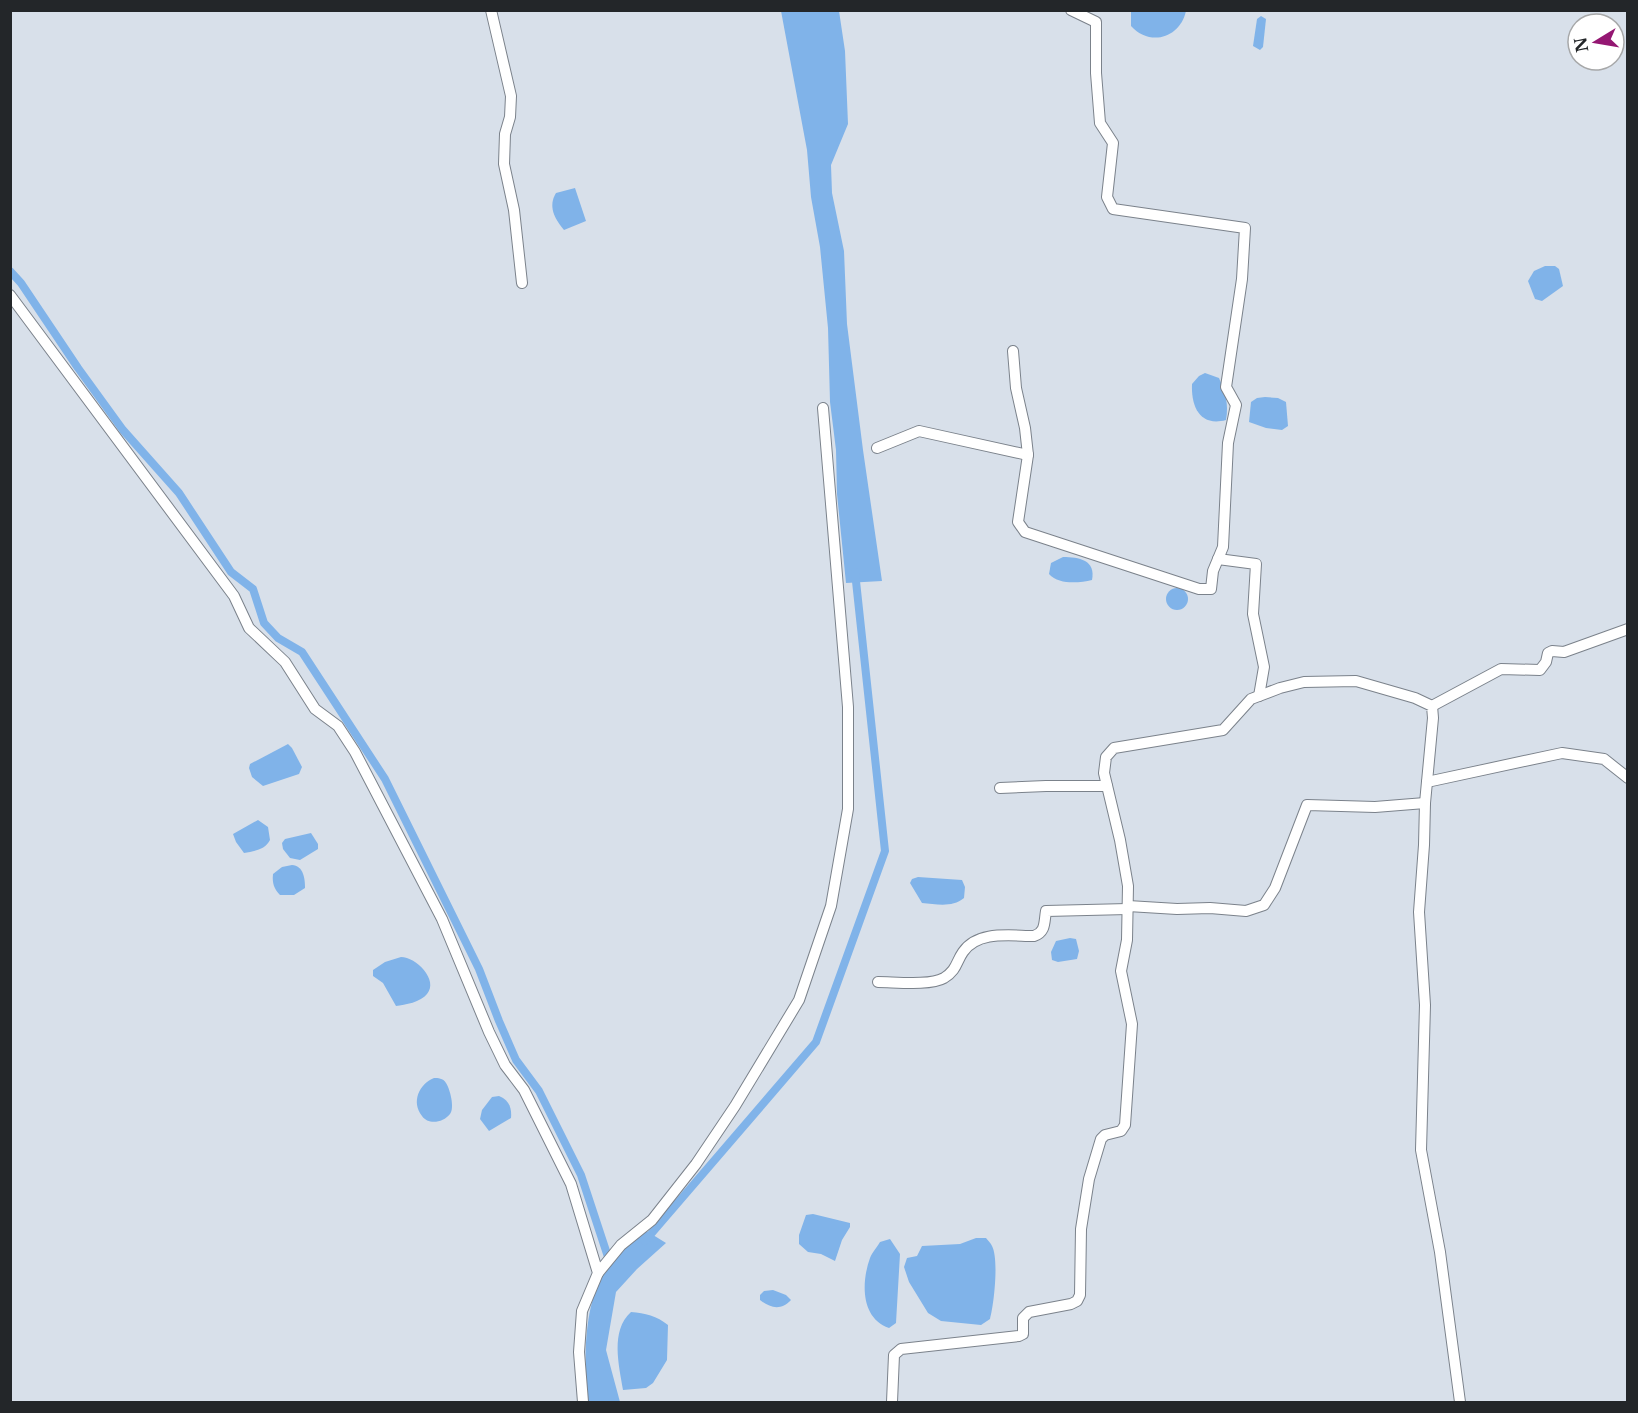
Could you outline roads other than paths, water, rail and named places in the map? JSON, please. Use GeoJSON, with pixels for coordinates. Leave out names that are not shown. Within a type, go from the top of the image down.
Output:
{"type":"FeatureCollection","features":[{"type":"Feature","properties":{"kind":"street"},"geometry":{"type":"LineString","coordinates":[[491,10],[511,96],[510,117],[505,134],[504,164],[514,210],[522,283]]}},
{"type":"Feature","properties":{"kind":"street"},"geometry":{"type":"LineString","coordinates":[[1013,351],[1016,388],[1025,428],[1028,455],[1018,522],[1025,532],[1198,589],[1211,589],[1213,571],[1223,547],[1228,443],[1236,405],[1226,387],[1242,279],[1245,228],[1113,209],[1107,197],[1113,143],[1100,123],[1096,73],[1096,22],[1071,10]]}},
{"type":"Feature","properties":{"kind":"street"},"geometry":{"type":"LineString","coordinates":[[10,295],[234,596],[249,628],[285,662],[315,708],[338,726],[355,752],[441,919],[489,1032],[506,1065],[524,1090],[571,1184],[601,1269]]}},
{"type":"Feature","properties":{"kind":"street"},"geometry":{"type":"LineString","coordinates":[[583,1402],[579,1352],[582,1311],[601,1269],[615,1252],[652,1220],[696,1164],[735,1106],[799,1000],[831,906],[848,809],[848,707],[823,408]]}},
{"type":"Feature","properties":{"kind":"street"},"geometry":{"type":"LineString","coordinates":[[878,448],[919,431],[1028,455]]}},
{"type":"Feature","properties":{"kind":"street"},"geometry":{"type":"LineString","coordinates":[[1218,559],[1257,564],[1253,614],[1264,667],[1259,696]]}},
{"type":"Feature","properties":{"kind":"street"},"geometry":{"type":"LineString","coordinates":[[1432,706],[1501,669],[1540,670],[1546,662],[1548,653],[1552,651],[1564,652],[1628,629]]}},
{"type":"Feature","properties":{"kind":"street"},"geometry":{"type":"LineString","coordinates":[[892,1402],[894,1356],[901,1348],[1019,1336],[1023,1334],[1023,1318],[1029,1312],[1071,1304],[1077,1301],[1080,1295],[1081,1229],[1089,1179],[1101,1139],[1105,1135],[1121,1131],[1125,1125],[1132,1024],[1121,971],[1127,940],[1128,886],[1104,773],[1106,757],[1114,748],[1223,730],[1251,699],[1304,682],[1356,681],[1415,698],[1432,706]]}},
{"type":"Feature","properties":{"kind":"street"},"geometry":{"type":"LineString","coordinates":[[1432,706],[1419,912],[1425,1005],[1421,1150],[1440,1252],[1460,1402]]}},
{"type":"Feature","properties":{"kind":"street"},"geometry":{"type":"LineString","coordinates":[[1427,782],[1562,753],[1604,759],[1628,778]]}},
{"type":"Feature","properties":{"kind":"street"},"geometry":{"type":"LineString","coordinates":[[1000,788],[1107,786]]}},
{"type":"Feature","properties":{"kind":"street"},"geometry":{"type":"LineString","coordinates":[[878,982],[920,982],[943,979],[958,965],[962,952],[983,937],[1040,934],[1044,928],[1046,911],[1128,907],[1246,911],[1264,905],[1275,888],[1308,805],[1375,807],[1425,803]]}},
{"type":"Feature","properties":{"kind":"water"},"geometry":{"type":"Polygon","coordinates":[[[1131,10],[1186,11],[1178,28],[1155,38],[1131,26],[1131,10]]]}},
{"type":"Feature","properties":{"kind":"water"},"geometry":{"type":"Polygon","coordinates":[[[781,11],[839,11],[845,51],[848,124],[831,165],[832,193],[844,251],[847,324],[882,581],[846,583],[837,494],[836,450],[830,402],[828,328],[820,247],[811,197],[807,150],[781,11]]]}},
{"type":"Feature","properties":{"kind":"water"},"geometry":{"type":"Polygon","coordinates":[[[1261,16],[1266,19],[1263,47],[1260,50],[1253,46],[1257,19],[1261,16]]]}},
{"type":"Feature","properties":{"kind":"water"},"geometry":{"type":"Polygon","coordinates":[[[575,188],[586,221],[564,230],[553,212],[552,203],[556,193],[575,188]]]}},
{"type":"Feature","properties":{"kind":"water"},"geometry":{"type":"Polygon","coordinates":[[[1545,266],[1555,266],[1559,269],[1563,286],[1542,301],[1535,299],[1528,281],[1534,271],[1545,266]]]}},
{"type":"Feature","properties":{"kind":"water"},"geometry":{"type":"Polygon","coordinates":[[[1205,373],[1219,378],[1226,398],[1226,420],[1210,421],[1204,418],[1195,407],[1192,384],[1205,373]]]}},
{"type":"Feature","properties":{"kind":"water"},"geometry":{"type":"Polygon","coordinates":[[[1265,397],[1278,398],[1286,402],[1288,426],[1282,430],[1266,428],[1249,422],[1251,402],[1265,397]]]}},
{"type":"Feature","properties":{"kind":"water"},"geometry":{"type":"Polygon","coordinates":[[[1063,557],[1080,559],[1089,564],[1093,573],[1092,580],[1069,582],[1053,578],[1049,574],[1051,563],[1063,557]]]}},
{"type":"Feature","properties":{"kind":"water"},"geometry":{"type":"Polygon","coordinates":[[[1177,588],[1185,591],[1188,599],[1185,607],[1177,610],[1169,607],[1166,599],[1169,591],[1177,588]]]}},
{"type":"Feature","properties":{"kind":"water"},"geometry":{"type":"Polygon","coordinates":[[[288,744],[302,767],[299,774],[263,786],[252,777],[250,764],[288,744]]]}},
{"type":"Feature","properties":{"kind":"water"},"geometry":{"type":"Polygon","coordinates":[[[258,820],[268,827],[270,840],[262,848],[244,853],[233,834],[258,820]]]}},
{"type":"Feature","properties":{"kind":"water"},"geometry":{"type":"Polygon","coordinates":[[[311,833],[318,844],[318,849],[300,860],[290,858],[283,849],[282,843],[285,839],[311,833]]]}},
{"type":"Feature","properties":{"kind":"water"},"geometry":{"type":"Polygon","coordinates":[[[292,865],[299,867],[303,873],[305,888],[294,895],[280,895],[274,886],[273,874],[282,867],[292,865]]]}},
{"type":"Feature","properties":{"kind":"water"},"geometry":{"type":"Polygon","coordinates":[[[918,877],[962,880],[965,887],[964,898],[949,904],[922,903],[910,883],[912,879],[918,877]]]}},
{"type":"Feature","properties":{"kind":"water"},"geometry":{"type":"Polygon","coordinates":[[[1076,939],[1079,951],[1077,959],[1058,962],[1052,960],[1051,952],[1056,941],[1076,939]]]}},
{"type":"Feature","properties":{"kind":"water"},"geometry":{"type":"Polygon","coordinates":[[[401,957],[413,961],[424,970],[430,982],[430,988],[421,999],[396,1006],[383,983],[373,976],[373,970],[385,962],[401,957]]]}},
{"type":"Feature","properties":{"kind":"water"},"geometry":{"type":"Polygon","coordinates":[[[434,1078],[442,1079],[446,1083],[452,1103],[450,1114],[444,1119],[432,1122],[422,1116],[417,1099],[424,1084],[434,1078]]]}},
{"type":"Feature","properties":{"kind":"water"},"geometry":{"type":"Polygon","coordinates":[[[499,1096],[509,1105],[511,1118],[489,1131],[480,1119],[482,1110],[492,1097],[499,1096]]]}},
{"type":"Feature","properties":{"kind":"water"},"geometry":{"type":"Polygon","coordinates":[[[813,1214],[850,1223],[835,1261],[821,1254],[808,1252],[799,1244],[799,1235],[806,1215],[813,1214]]]}},
{"type":"Feature","properties":{"kind":"water"},"geometry":{"type":"Polygon","coordinates":[[[645,1230],[666,1243],[616,1292],[606,1350],[620,1402],[588,1402],[586,1343],[592,1302],[598,1283],[607,1265],[619,1250],[645,1230]]]}},
{"type":"Feature","properties":{"kind":"water"},"geometry":{"type":"Polygon","coordinates":[[[976,1238],[986,1238],[994,1252],[995,1282],[990,1319],[981,1325],[941,1321],[928,1313],[909,1282],[904,1267],[907,1258],[917,1256],[922,1246],[960,1244],[976,1238]]]}},
{"type":"Feature","properties":{"kind":"water"},"geometry":{"type":"Polygon","coordinates":[[[890,1239],[900,1254],[896,1323],[889,1328],[880,1323],[868,1308],[865,1278],[871,1256],[880,1242],[890,1239]]]}},
{"type":"Feature","properties":{"kind":"water"},"geometry":{"type":"Polygon","coordinates":[[[773,1290],[786,1295],[791,1300],[783,1306],[776,1307],[760,1300],[760,1295],[764,1291],[773,1290]]]}},
{"type":"Feature","properties":{"kind":"water"},"geometry":{"type":"Polygon","coordinates":[[[631,1312],[651,1315],[668,1325],[667,1360],[653,1383],[646,1388],[623,1390],[618,1359],[618,1338],[624,1320],[631,1312]]]}},
{"type":"Feature","properties":{"kind":"waterway"},"geometry":{"type":"LineString","coordinates":[[10,271],[21,283],[123,430],[179,493],[231,572],[253,589],[264,623],[278,638],[302,652],[385,779],[479,969],[516,1060],[539,1091],[581,1175],[610,1263]]}},
{"type":"Feature","properties":{"kind":"waterway"},"geometry":{"type":"LineString","coordinates":[[645,1241],[816,1042],[885,851],[855,572]]}}]}
